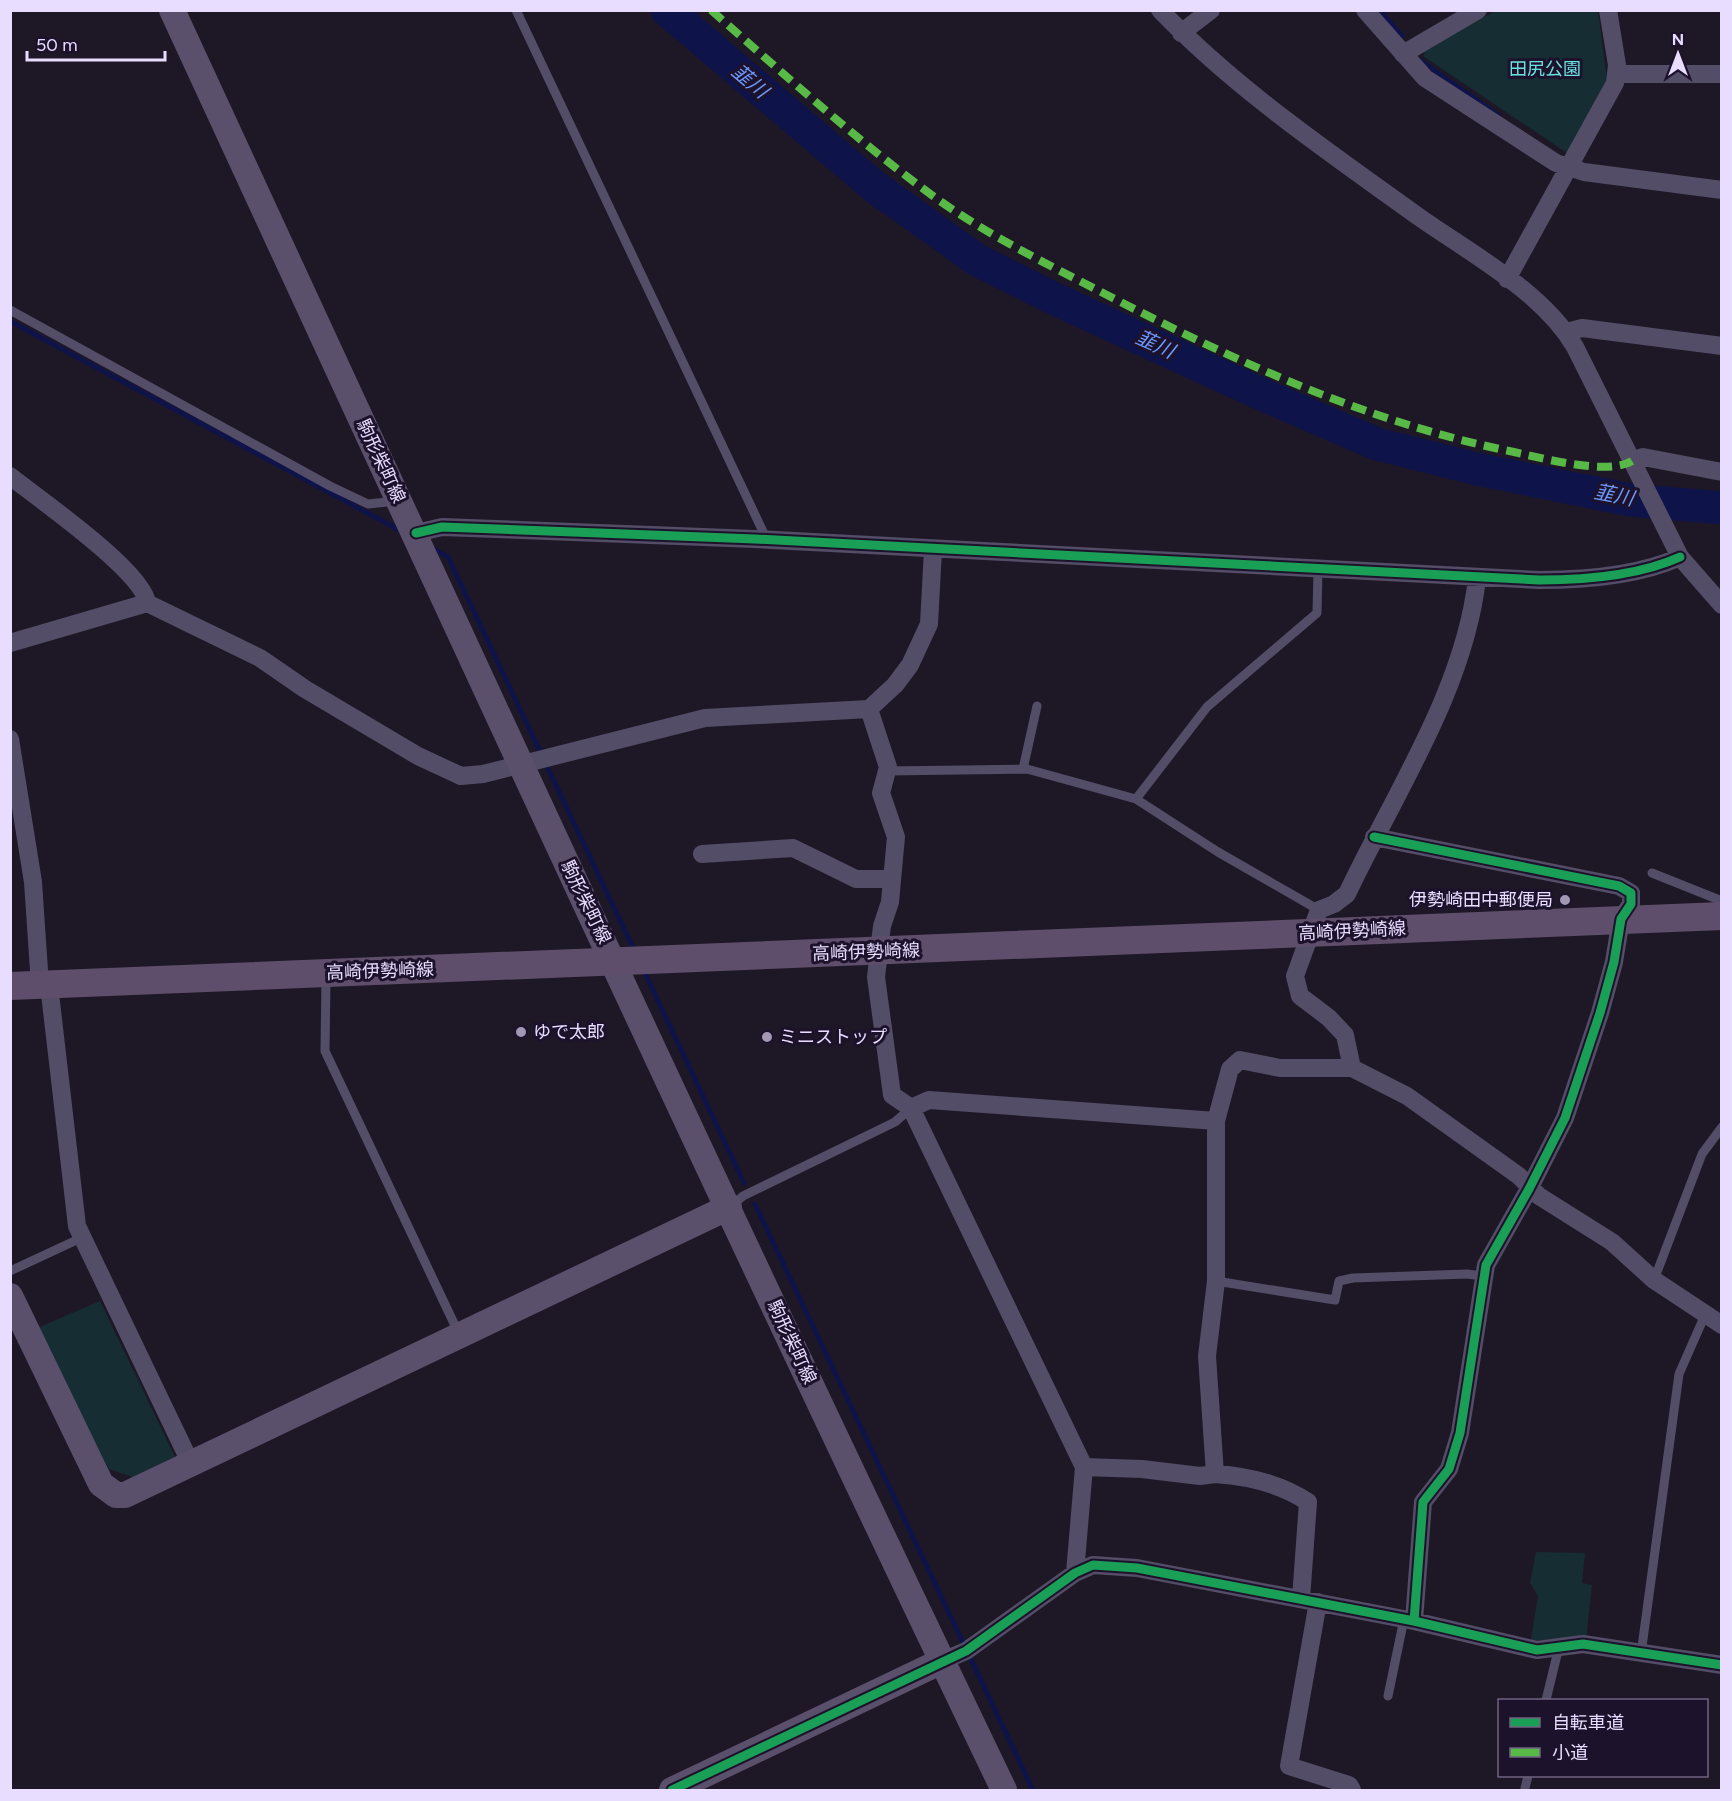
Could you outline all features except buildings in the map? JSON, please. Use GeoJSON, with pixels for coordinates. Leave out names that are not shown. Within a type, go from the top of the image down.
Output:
{"type":"FeatureCollection","features":[{"type":"Feature","properties":{"kind":"main road","name":"駒形柴町線"},"geometry":{"type":"LineString","coordinates":[[172,10],[399,501],[416,533],[519,764],[615,962],[1004,1791]]}},
{"type":"Feature","properties":{"kind":"main road","name":"高崎伊勢崎線"},"geometry":{"type":"LineString","coordinates":[[10,986],[879,952],[1314,922],[1722,916]]}},
{"type":"Feature","properties":{"kind":"main road"},"geometry":{"type":"LineString","coordinates":[[10,1296],[94,1472],[108,1491],[124,1495],[729,1208]]}},
{"type":"Feature","properties":{"kind":"main road"},"geometry":{"type":"LineString","coordinates":[[672,1791],[942,1661]]}},
{"type":"Feature","properties":{"kind":"street"},"geometry":{"type":"LineString","coordinates":[[1160,10],[1221,70],[1300,132],[1546,309],[1567,333],[1680,556],[1722,605]]}},
{"type":"Feature","properties":{"kind":"street"},"geometry":{"type":"LineString","coordinates":[[1181,33],[1211,10]]}},
{"type":"Feature","properties":{"kind":"street"},"geometry":{"type":"LineString","coordinates":[[1365,10],[1425,78],[1568,168],[1722,190]]}},
{"type":"Feature","properties":{"kind":"street"},"geometry":{"type":"LineString","coordinates":[[1403,54],[1478,10]]}},
{"type":"Feature","properties":{"kind":"street"},"geometry":{"type":"LineString","coordinates":[[1507,279],[1618,74],[1608,10]]}},
{"type":"Feature","properties":{"kind":"street"},"geometry":{"type":"LineString","coordinates":[[1618,74],[1722,74]]}},
{"type":"Feature","properties":{"kind":"street"},"geometry":{"type":"LineString","coordinates":[[1567,333],[1582,328],[1722,346]]}},
{"type":"Feature","properties":{"kind":"street"},"geometry":{"type":"LineString","coordinates":[[1635,468],[1643,457],[1722,472]]}},
{"type":"Feature","properties":{"kind":"street"},"geometry":{"type":"LineString","coordinates":[[10,476],[121,564],[146,592],[147,603]]}},
{"type":"Feature","properties":{"kind":"street"},"geometry":{"type":"LineString","coordinates":[[416,533],[442,526],[767,540],[1539,580],[1590,579],[1665,563],[1680,556]]}},
{"type":"Feature","properties":{"kind":"street"},"geometry":{"type":"LineString","coordinates":[[10,643],[147,603],[260,658],[305,689],[418,756],[461,776],[483,774],[705,718],[869,709],[895,685],[910,665],[929,624],[933,550]]}},
{"type":"Feature","properties":{"kind":"street"},"geometry":{"type":"LineString","coordinates":[[1352,1068],[1345,1035],[1329,1018],[1300,996],[1294,976],[1314,922],[1347,894],[1444,699],[1462,648],[1477,578]]}},
{"type":"Feature","properties":{"kind":"street"},"geometry":{"type":"LineString","coordinates":[[869,709],[888,767],[881,793],[896,837],[892,879],[876,977],[892,1095],[911,1108],[1084,1467],[1075,1573]]}},
{"type":"Feature","properties":{"kind":"street"},"geometry":{"type":"LineString","coordinates":[[10,739],[33,882],[44,985],[76,1220],[81,1238],[191,1464]]}},
{"type":"Feature","properties":{"kind":"street"},"geometry":{"type":"LineString","coordinates":[[1374,837],[1619,886],[1631,893],[1631,904],[1621,919],[1614,962],[1600,1013],[1568,1108],[1529,1189],[1486,1265],[1460,1433],[1449,1469],[1423,1502],[1409,1620]]}},
{"type":"Feature","properties":{"kind":"street"},"geometry":{"type":"LineString","coordinates":[[702,854],[793,848],[856,879],[892,879]]}},
{"type":"Feature","properties":{"kind":"street"},"geometry":{"type":"LineString","coordinates":[[1215,1474],[1207,1356],[1216,1281],[1216,1121],[1230,1068],[1240,1060],[1280,1068],[1352,1068],[1407,1096],[1519,1176],[1529,1189],[1612,1242],[1654,1280],[1722,1325]]}},
{"type":"Feature","properties":{"kind":"street"},"geometry":{"type":"LineString","coordinates":[[911,1108],[930,1100],[1216,1121]]}},
{"type":"Feature","properties":{"kind":"street"},"geometry":{"type":"LineString","coordinates":[[1084,1467],[1142,1469],[1200,1476],[1215,1474],[1238,1476],[1292,1492],[1308,1502],[1309,1600],[1289,1766],[1349,1785],[1352,1791]]}},
{"type":"Feature","properties":{"kind":"street"},"geometry":{"type":"LineString","coordinates":[[942,1661],[966,1651],[1075,1573],[1093,1566],[1137,1568],[1309,1600],[1409,1620],[1537,1650],[1583,1644],[1722,1665]]}},
{"type":"Feature","properties":{"kind":"lane"},"geometry":{"type":"LineString","coordinates":[[516,10],[767,540]]}},
{"type":"Feature","properties":{"kind":"lane"},"geometry":{"type":"LineString","coordinates":[[10,310],[330,486],[368,504],[399,501]]}},
{"type":"Feature","properties":{"kind":"lane"},"geometry":{"type":"LineString","coordinates":[[1136,799],[1207,707],[1317,613],[1318,569]]}},
{"type":"Feature","properties":{"kind":"lane"},"geometry":{"type":"LineString","coordinates":[[1023,769],[1037,706]]}},
{"type":"Feature","properties":{"kind":"lane"},"geometry":{"type":"LineString","coordinates":[[887,771],[1023,769],[1136,799],[1218,852],[1314,922]]}},
{"type":"Feature","properties":{"kind":"lane"},"geometry":{"type":"LineString","coordinates":[[1652,873],[1722,900]]}},
{"type":"Feature","properties":{"kind":"lane"},"geometry":{"type":"LineString","coordinates":[[326,974],[325,1051],[460,1336]]}},
{"type":"Feature","properties":{"kind":"lane"},"geometry":{"type":"LineString","coordinates":[[729,1208],[742,1196],[895,1122],[911,1108]]}},
{"type":"Feature","properties":{"kind":"lane"},"geometry":{"type":"LineString","coordinates":[[1654,1280],[1702,1155],[1722,1127]]}},
{"type":"Feature","properties":{"kind":"lane"},"geometry":{"type":"LineString","coordinates":[[10,1271],[81,1238]]}},
{"type":"Feature","properties":{"kind":"lane"},"geometry":{"type":"LineString","coordinates":[[1216,1281],[1335,1300],[1339,1281],[1353,1278],[1467,1274],[1483,1276]]}},
{"type":"Feature","properties":{"kind":"lane"},"geometry":{"type":"LineString","coordinates":[[1641,1654],[1679,1374],[1705,1315]]}},
{"type":"Feature","properties":{"kind":"lane"},"geometry":{"type":"LineString","coordinates":[[1388,1696],[1409,1620]]}},
{"type":"Feature","properties":{"kind":"lane"},"geometry":{"type":"LineString","coordinates":[[1546,1699],[1559,1647]]}},
{"type":"Feature","properties":{"kind":"lane"},"geometry":{"type":"LineString","coordinates":[[1525,1788],[1528,1777]]}},
{"type":"Feature","properties":{"kind":"green space","name":"田尻公園"},"geometry":{"type":"Polygon","coordinates":[[[1495,11],[1598,11],[1607,79],[1567,153],[1423,56],[1426,49],[1495,11]]]}},
{"type":"Feature","properties":{"kind":"green space"},"geometry":{"type":"Polygon","coordinates":[[[100,1301],[175,1457],[133,1477],[109,1469],[35,1329],[100,1301]]]}},
{"type":"Feature","properties":{"kind":"green space"},"geometry":{"type":"Polygon","coordinates":[[[1536,1552],[1585,1553],[1582,1583],[1592,1585],[1586,1640],[1531,1640],[1538,1596],[1530,1583],[1536,1552]]]}},
{"type":"Feature","properties":{"kind":"waterway","name":"韮川"},"geometry":{"type":"LineString","coordinates":[[667,10],[875,187],[977,260],[1057,300],[1259,393],[1377,444],[1477,469],[1630,500],[1722,508]]}},
{"type":"Feature","properties":{"kind":"waterway"},"geometry":{"type":"LineString","coordinates":[[1379,10],[1402,36]]}},
{"type":"Feature","properties":{"kind":"waterway"},"geometry":{"type":"LineString","coordinates":[[1421,61],[1499,116]]}},
{"type":"Feature","properties":{"kind":"waterway"},"geometry":{"type":"LineString","coordinates":[[10,321],[403,532]]}},
{"type":"Feature","properties":{"kind":"waterway"},"geometry":{"type":"LineString","coordinates":[[429,547],[448,557],[635,952]]}},
{"type":"Feature","properties":{"kind":"waterway"},"geometry":{"type":"LineString","coordinates":[[643,969],[744,1183]]}},
{"type":"Feature","properties":{"kind":"waterway"},"geometry":{"type":"LineString","coordinates":[[755,1204],[1033,1790]]}},
{"type":"Feature","properties":{"kind":"marked path"},"geometry":{"type":"LineString","coordinates":[[711,10],[848,129],[933,196],[1018,249],[1205,344],[1305,388],[1408,425],[1460,440],[1574,464],[1607,467],[1632,461]]}},
{"type":"Feature","properties":{"kind":"cycle path"},"geometry":{"type":"LineString","coordinates":[[416,533],[442,527],[755,539],[1539,580],[1611,576],[1647,569],[1680,557]]}},
{"type":"Feature","properties":{"kind":"cycle path"},"geometry":{"type":"LineString","coordinates":[[1374,837],[1619,886],[1631,893],[1631,904],[1621,919],[1614,962],[1600,1013],[1565,1118],[1529,1189],[1486,1265],[1460,1433],[1449,1469],[1423,1502],[1414,1621]]}},
{"type":"Feature","properties":{"kind":"cycle path"},"geometry":{"type":"LineString","coordinates":[[672,1790],[966,1651],[1075,1573],[1093,1565],[1137,1568],[1414,1621],[1537,1650],[1583,1644],[1722,1665]]}},
{"type":"Feature","properties":{"kind":"place","name":"伊勢崎田中郵便局"},"geometry":{"type":"Point","coordinates":[1565,900]}},
{"type":"Feature","properties":{"kind":"place","name":"ゆで太郎"},"geometry":{"type":"Point","coordinates":[521,1032]}},
{"type":"Feature","properties":{"kind":"place","name":"ミニストップ"},"geometry":{"type":"Point","coordinates":[767,1037]}}]}
